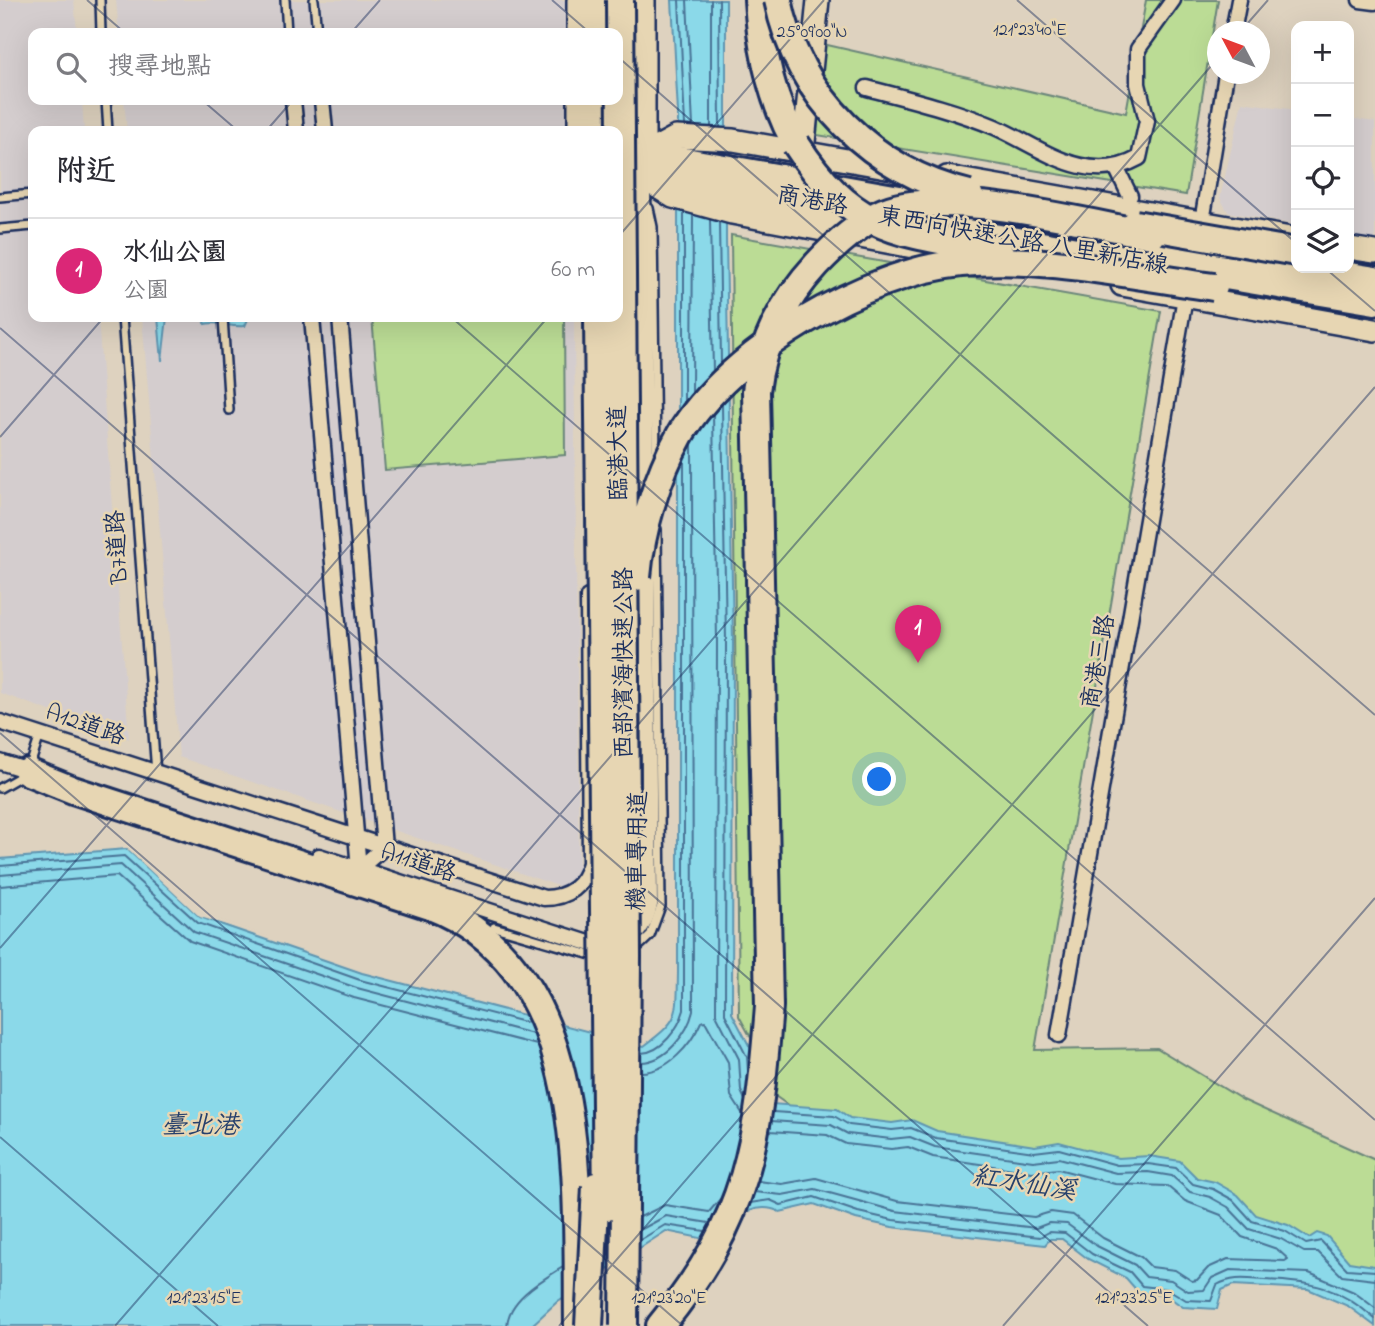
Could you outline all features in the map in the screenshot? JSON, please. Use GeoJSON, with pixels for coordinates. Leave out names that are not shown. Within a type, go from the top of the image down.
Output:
{"type":"FeatureCollection","features":[{"type":"Feature","properties":{"kind":"highway"},"geometry":{"type":"LineString","coordinates":[[597,0],[597,28]]}},
{"type":"Feature","properties":{"kind":"highway"},"geometry":{"type":"LineString","coordinates":[[613,0],[614,28]]}},
{"type":"Feature","properties":{"kind":"highway","name":"西部濱海快速公路"},"geometry":{"type":"LineString","coordinates":[[621,0],[621,28]]}},
{"type":"Feature","properties":{"kind":"highway"},"geometry":{"type":"LineString","coordinates":[[758,0],[763,53],[786,125],[820,178],[836,195],[872,221],[906,234],[1375,315]]}},
{"type":"Feature","properties":{"kind":"highway"},"geometry":{"type":"LineString","coordinates":[[778,0],[796,57],[822,100],[858,138],[896,166],[960,192],[991,200],[1291,251]]}},
{"type":"Feature","properties":{"kind":"highway"},"geometry":{"type":"LineString","coordinates":[[597,105],[597,126]]}},
{"type":"Feature","properties":{"kind":"highway"},"geometry":{"type":"LineString","coordinates":[[614,105],[614,126]]}},
{"type":"Feature","properties":{"kind":"highway","name":"西部濱海快速公路"},"geometry":{"type":"LineString","coordinates":[[622,105],[622,126]]}},
{"type":"Feature","properties":{"kind":"highway","name":"東西向快速公路 八里新店線"},"geometry":{"type":"LineString","coordinates":[[635,171],[673,169],[732,191],[851,202],[1360,274]]}},
{"type":"Feature","properties":{"kind":"highway","name":"東西向快速公路 八里新店線"},"geometry":{"type":"LineString","coordinates":[[851,202],[1291,266]]}},
{"type":"Feature","properties":{"kind":"highway"},"geometry":{"type":"LineString","coordinates":[[660,1326],[688,1291],[717,1246],[751,1157],[761,1108],[769,1006],[756,391],[767,337],[804,278],[827,254],[880,214],[903,206],[929,202],[961,202],[1291,258]]}},
{"type":"Feature","properties":{"kind":"highway"},"geometry":{"type":"LineString","coordinates":[[627,858],[639,558],[654,499],[680,435],[721,384],[778,338],[840,301],[900,274],[961,263],[1029,262],[1214,288]]}},
{"type":"Feature","properties":{"kind":"highway","name":"西部濱海快速公路"},"geometry":{"type":"LineString","coordinates":[[623,286],[627,858],[624,1326]]}},
{"type":"Feature","properties":{"kind":"highway","name":"西部濱海快速公路"},"geometry":{"type":"LineString","coordinates":[[598,322],[608,1110],[606,1326]]}},
{"type":"Feature","properties":{"kind":"highway"},"geometry":{"type":"LineString","coordinates":[[589,1326],[606,982],[604,322]]}},
{"type":"Feature","properties":{"kind":"highway"},"geometry":{"type":"LineString","coordinates":[[616,322],[621,1065],[640,1326]]}},
{"type":"Feature","properties":{"kind":"highway"},"geometry":{"type":"LineString","coordinates":[[28,772],[73,790],[430,906],[490,932],[534,996],[552,1037],[561,1069],[573,1173],[578,1326]]}},
{"type":"Feature","properties":{"kind":"street"},"geometry":{"type":"LineString","coordinates":[[578,0],[578,28]]}},
{"type":"Feature","properties":{"kind":"street"},"geometry":{"type":"LineString","coordinates":[[603,0],[603,28]]}},
{"type":"Feature","properties":{"kind":"street","name":"臨港大道"},"geometry":{"type":"LineString","coordinates":[[644,0],[635,171],[645,768],[650,905]]}},
{"type":"Feature","properties":{"kind":"street"},"geometry":{"type":"LineString","coordinates":[[803,152],[818,0]]}},
{"type":"Feature","properties":{"kind":"street"},"geometry":{"type":"LineString","coordinates":[[867,88],[995,127],[1051,157],[1079,167],[1116,167],[1139,158],[1147,121],[1138,83],[1138,49],[1173,0]]}},
{"type":"Feature","properties":{"kind":"street"},"geometry":{"type":"LineString","coordinates":[[1235,21],[1239,0]]}},
{"type":"Feature","properties":{"kind":"street"},"geometry":{"type":"LineString","coordinates":[[1360,0],[1375,2]]}},
{"type":"Feature","properties":{"kind":"street"},"geometry":{"type":"LineString","coordinates":[[1202,222],[1224,84]]}},
{"type":"Feature","properties":{"kind":"street"},"geometry":{"type":"LineString","coordinates":[[293,105],[296,126]]}},
{"type":"Feature","properties":{"kind":"street"},"geometry":{"type":"LineString","coordinates":[[322,105],[325,126]]}},
{"type":"Feature","properties":{"kind":"street"},"geometry":{"type":"LineString","coordinates":[[579,105],[579,126]]}},
{"type":"Feature","properties":{"kind":"street"},"geometry":{"type":"LineString","coordinates":[[603,105],[603,126]]}},
{"type":"Feature","properties":{"kind":"street","name":"商港路"},"geometry":{"type":"LineString","coordinates":[[673,169],[733,140],[1291,238]]}},
{"type":"Feature","properties":{"kind":"street"},"geometry":{"type":"LineString","coordinates":[[623,156],[635,171],[673,169]]}},
{"type":"Feature","properties":{"kind":"street"},"geometry":{"type":"LineString","coordinates":[[1116,167],[1130,196]]}},
{"type":"Feature","properties":{"kind":"street","name":"商港路"},"geometry":{"type":"LineString","coordinates":[[732,191],[1185,297],[1375,330]]}},
{"type":"Feature","properties":{"kind":"street"},"geometry":{"type":"LineString","coordinates":[[1360,274],[1375,252]]}},
{"type":"Feature","properties":{"kind":"street","name":"商港三路"},"geometry":{"type":"LineString","coordinates":[[1059,1035],[1185,297]]}},
{"type":"Feature","properties":{"kind":"street"},"geometry":{"type":"LineString","coordinates":[[312,322],[359,869]]}},
{"type":"Feature","properties":{"kind":"street"},"geometry":{"type":"LineString","coordinates":[[340,322],[384,847],[359,869]]}},
{"type":"Feature","properties":{"kind":"street","name":"臨港大道"},"geometry":{"type":"LineString","coordinates":[[585,322],[590,863]]}},
{"type":"Feature","properties":{"kind":"street","name":"A12道路"},"geometry":{"type":"LineString","coordinates":[[0,722],[156,775]]}},
{"type":"Feature","properties":{"kind":"street"},"geometry":{"type":"LineString","coordinates":[[0,762],[28,772]]}},
{"type":"Feature","properties":{"kind":"street","name":"A11道路"},"geometry":{"type":"LineString","coordinates":[[28,772],[69,776],[603,946],[617,946],[629,941],[647,920],[650,905]]}},
{"type":"Feature","properties":{"kind":"street","name":"A11道路"},"geometry":{"type":"LineString","coordinates":[[156,775],[544,898],[556,898],[577,887],[586,877],[590,863]]}},
{"type":"Feature","properties":{"kind":"lane"},"geometry":{"type":"LineString","coordinates":[[100,0],[101,28]]}},
{"type":"Feature","properties":{"kind":"lane"},"geometry":{"type":"LineString","coordinates":[[285,0],[287,28]]}},
{"type":"Feature","properties":{"kind":"lane"},"geometry":{"type":"LineString","coordinates":[[314,0],[317,28]]}},
{"type":"Feature","properties":{"kind":"lane"},"geometry":{"type":"LineString","coordinates":[[106,105],[108,126]]}},
{"type":"Feature","properties":{"kind":"lane","name":"機車專用道"},"geometry":{"type":"LineString","coordinates":[[490,932],[596,957],[615,958],[630,954],[650,936],[661,906],[653,227],[635,171]]}},
{"type":"Feature","properties":{"kind":"lane"},"geometry":{"type":"LineString","coordinates":[[0,197],[28,194]]}},
{"type":"Feature","properties":{"kind":"lane"},"geometry":{"type":"LineString","coordinates":[[0,229],[28,226]]}},
{"type":"Feature","properties":{"kind":"lane","name":"B7道路"},"geometry":{"type":"LineString","coordinates":[[122,322],[156,775]]}},
{"type":"Feature","properties":{"kind":"lane"},"geometry":{"type":"LineString","coordinates":[[223,322],[229,410]]}},
{"type":"Feature","properties":{"kind":"lane"},"geometry":{"type":"LineString","coordinates":[[0,788],[28,772],[40,735]]}},
{"type":"Feature","properties":{"kind":"lane"},"geometry":{"type":"LineString","coordinates":[[589,738],[605,751],[633,750]]}},
{"type":"Feature","properties":{"kind":"lane"},"geometry":{"type":"LineString","coordinates":[[589,775],[605,762],[634,761]]}},
{"type":"Feature","properties":{"kind":"lane"},"geometry":{"type":"LineString","coordinates":[[28,772],[67,797],[92,806]]}},
{"type":"Feature","properties":{"kind":"lane"},"geometry":{"type":"LineString","coordinates":[[428,916],[439,918]]}},
{"type":"Feature","properties":{"kind":"shaded area"},"geometry":{"type":"Polygon","coordinates":[[[0,0],[74,0],[77,28],[28,28],[28,105],[82,105],[84,126],[28,126],[28,322],[98,322],[129,739],[0,693],[0,0]]]}},
{"type":"Feature","properties":{"kind":"shaded area"},"geometry":{"type":"Polygon","coordinates":[[[116,0],[572,0],[572,28],[119,28],[116,0]]]}},
{"type":"Feature","properties":{"kind":"shaded area"},"geometry":{"type":"Polygon","coordinates":[[[1242,102],[1291,109],[1291,224],[1228,212],[1220,198],[1242,102]]]}},
{"type":"Feature","properties":{"kind":"shaded area"},"geometry":{"type":"Polygon","coordinates":[[[124,105],[573,105],[573,126],[127,126],[124,105]]]}},
{"type":"Feature","properties":{"kind":"shaded area"},"geometry":{"type":"Polygon","coordinates":[[[1354,119],[1375,122],[1375,241],[1354,237],[1354,119]]]}},
{"type":"Feature","properties":{"kind":"shaded area"},"geometry":{"type":"Polygon","coordinates":[[[142,322],[574,322],[579,893],[179,757],[142,322]]]}},
{"type":"Feature","properties":{"kind":"green space"},"geometry":{"type":"Polygon","coordinates":[[[1146,0],[1218,0],[1215,21],[1207,21],[1207,67],[1186,195],[817,135],[823,44],[1126,113],[1146,0]]]}},
{"type":"Feature","properties":{"kind":"green space"},"geometry":{"type":"Polygon","coordinates":[[[731,235],[1161,311],[1035,1050],[1157,1048],[1243,1100],[1375,1160],[1375,1284],[795,1110],[765,1089],[761,1056],[739,1016],[731,235]]]}},
{"type":"Feature","properties":{"kind":"green space"},"geometry":{"type":"Polygon","coordinates":[[[372,322],[564,322],[565,455],[385,470],[372,322]]]}},
{"type":"Feature","properties":{"kind":"water","name":"臺北港"},"geometry":{"type":"Polygon","coordinates":[[[672,0],[726,0],[726,239],[733,641],[732,1013],[754,1055],[771,1107],[772,1104],[837,1109],[850,1118],[892,1123],[912,1120],[937,1131],[1035,1146],[1059,1142],[1118,1158],[1149,1156],[1180,1161],[1197,1178],[1215,1182],[1238,1195],[1256,1215],[1288,1225],[1309,1238],[1317,1233],[1327,1236],[1349,1262],[1375,1266],[1375,1326],[1348,1306],[1308,1289],[1233,1285],[1222,1290],[1217,1309],[1183,1307],[1166,1295],[1139,1293],[1126,1278],[1088,1259],[1062,1239],[1050,1239],[1045,1245],[892,1227],[856,1219],[814,1204],[780,1212],[760,1208],[750,1210],[705,1239],[666,1231],[558,1301],[531,1326],[0,1326],[0,859],[127,849],[200,917],[362,973],[644,1046],[670,1023],[674,1016],[678,973],[678,113],[672,0]]]}},
{"type":"Feature","properties":{"kind":"water"},"geometry":{"type":"Polygon","coordinates":[[[158,322],[166,322],[162,361],[158,322]]]}},
{"type":"Feature","properties":{"kind":"water"},"geometry":{"type":"Polygon","coordinates":[[[204,322],[247,322],[245,326],[204,322]]]}},
{"type":"Feature","properties":{"kind":"pier"},"geometry":{"type":"Polygon","coordinates":[[[127,849],[135,851],[202,914],[268,937],[200,917],[127,849]]]}},
{"type":"Feature","properties":{"kind":"place","name":"水仙公園"},"geometry":{"type":"Point","coordinates":[918,663]}},
{"type":"Feature","properties":{"kind":"water label","name":"紅水仙溪"},"geometry":{"type":"Point","coordinates":[1024,1185]}}]}
